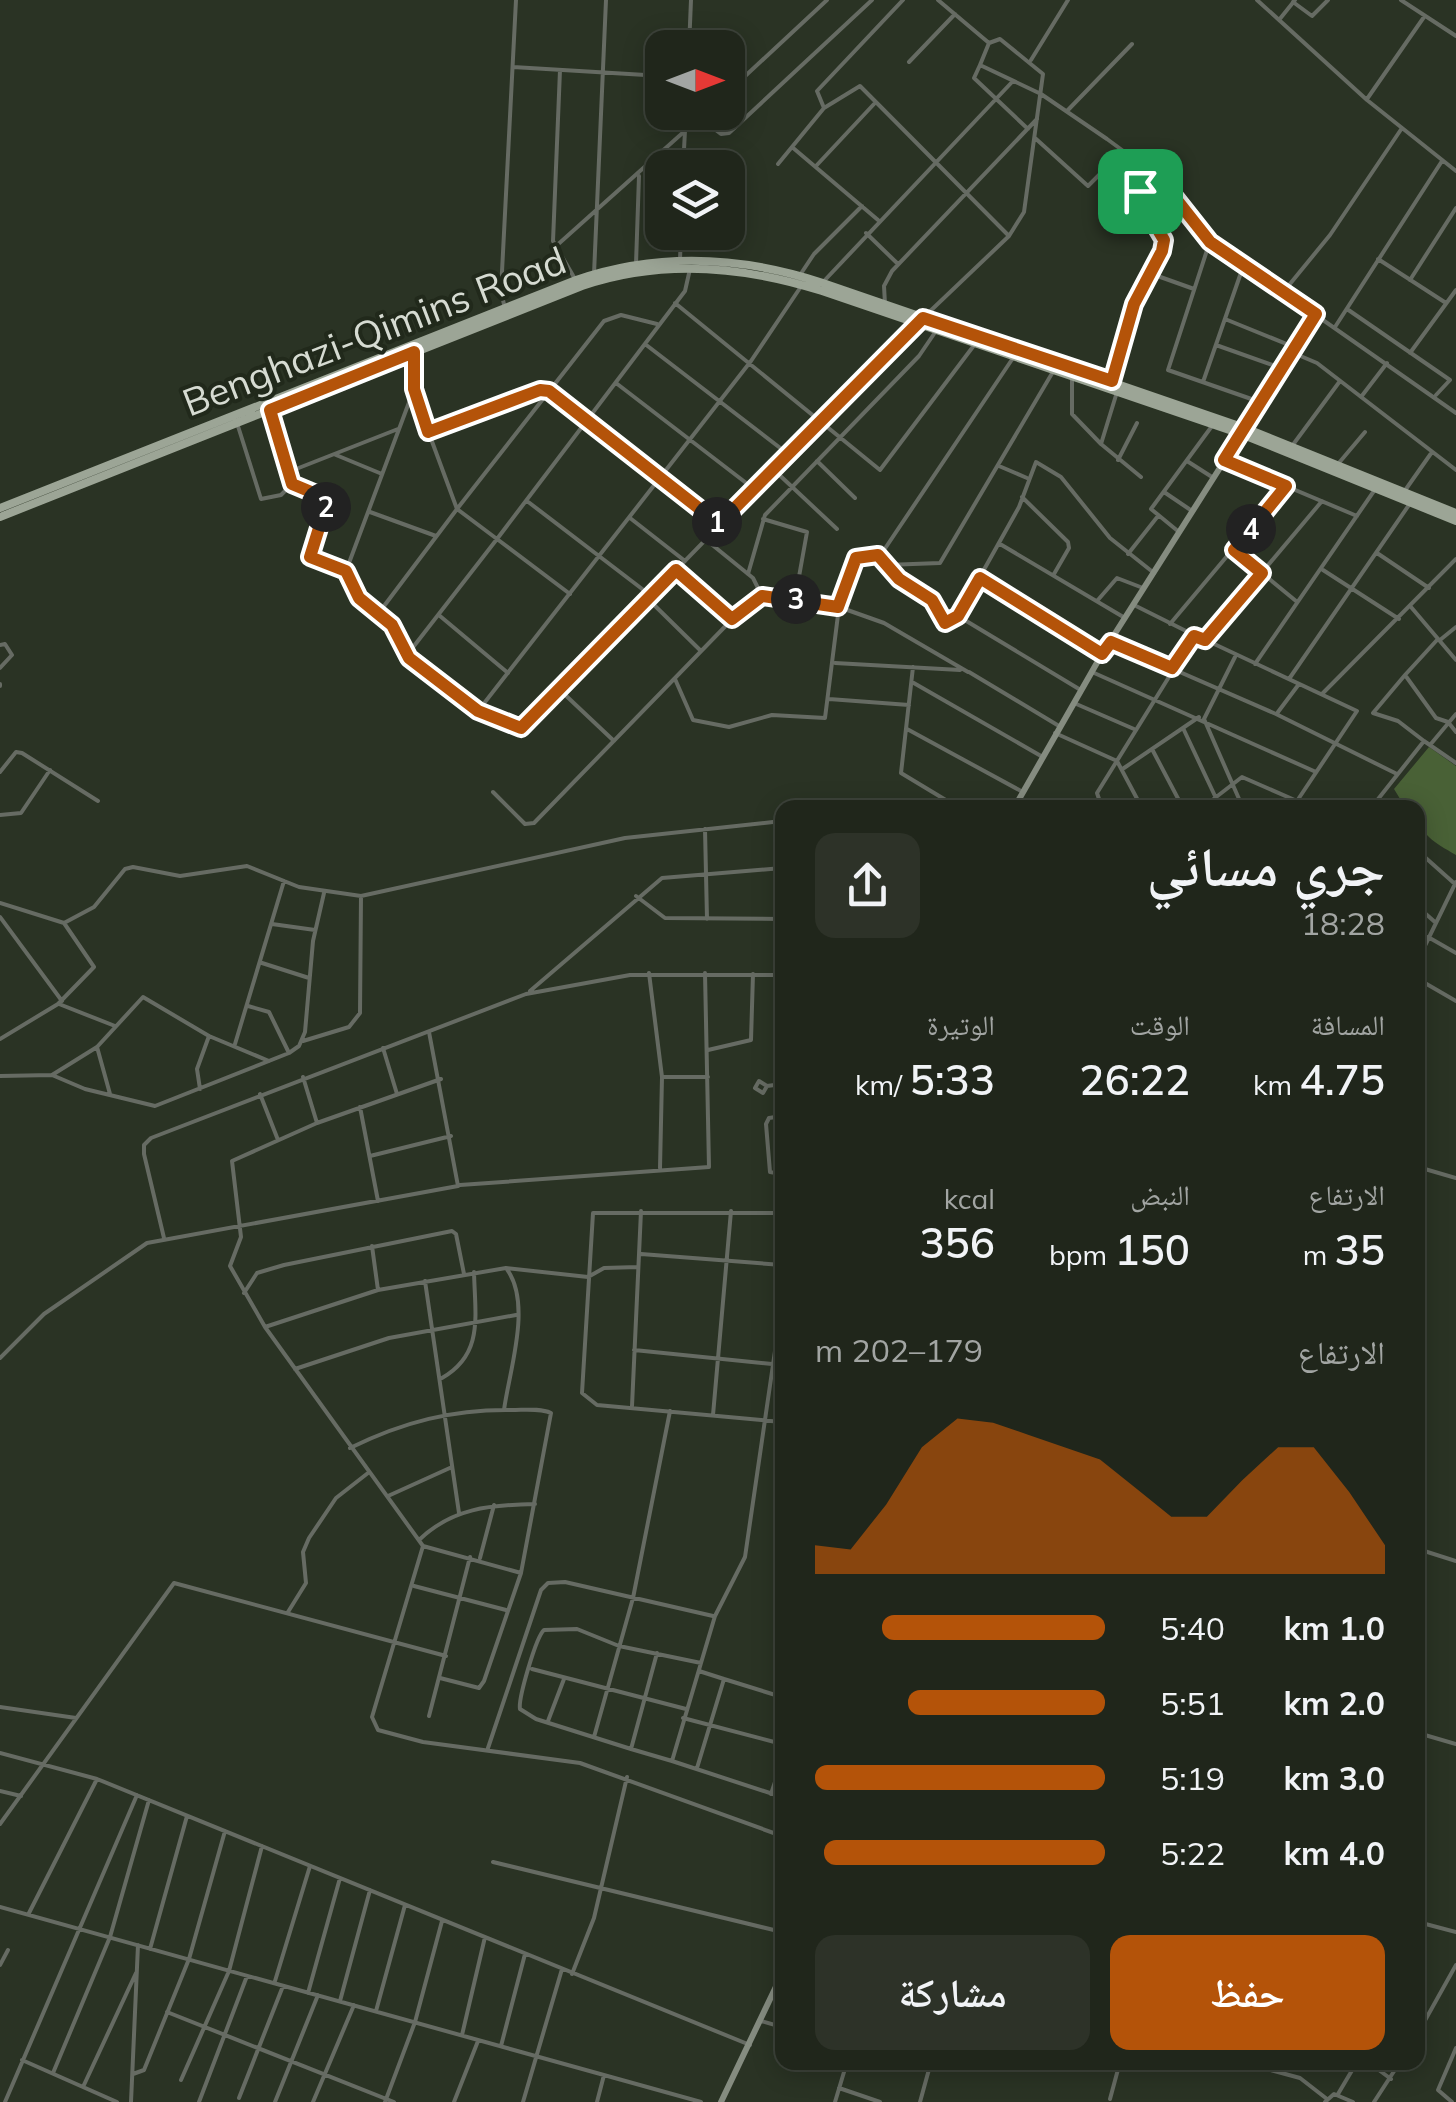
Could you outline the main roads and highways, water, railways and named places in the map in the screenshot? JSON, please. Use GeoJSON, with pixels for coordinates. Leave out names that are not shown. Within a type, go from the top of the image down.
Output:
{"type":"FeatureCollection","features":[{"type":"Feature","properties":{"kind":"main road","name":"Benghazi-Qimins Road"},"geometry":{"type":"LineString","coordinates":[[0,508],[506,311],[576,280],[636,264],[680,260],[736,262],[823,283],[886,304],[920,321],[1112,381],[1292,446],[1455,512]]}},
{"type":"Feature","properties":{"kind":"main road"},"geometry":{"type":"LineString","coordinates":[[0,517],[414,352],[506,311],[605,279],[690,268],[801,280],[1013,358],[1213,425],[1243,431],[1411,502],[1455,512]]}},
{"type":"Feature","properties":{"kind":"main road"},"geometry":{"type":"LineString","coordinates":[[1018,800],[1102,654],[1243,431]]}},
{"type":"Feature","properties":{"kind":"main road"},"geometry":{"type":"LineString","coordinates":[[721,2102],[775,1990]]}}]}
